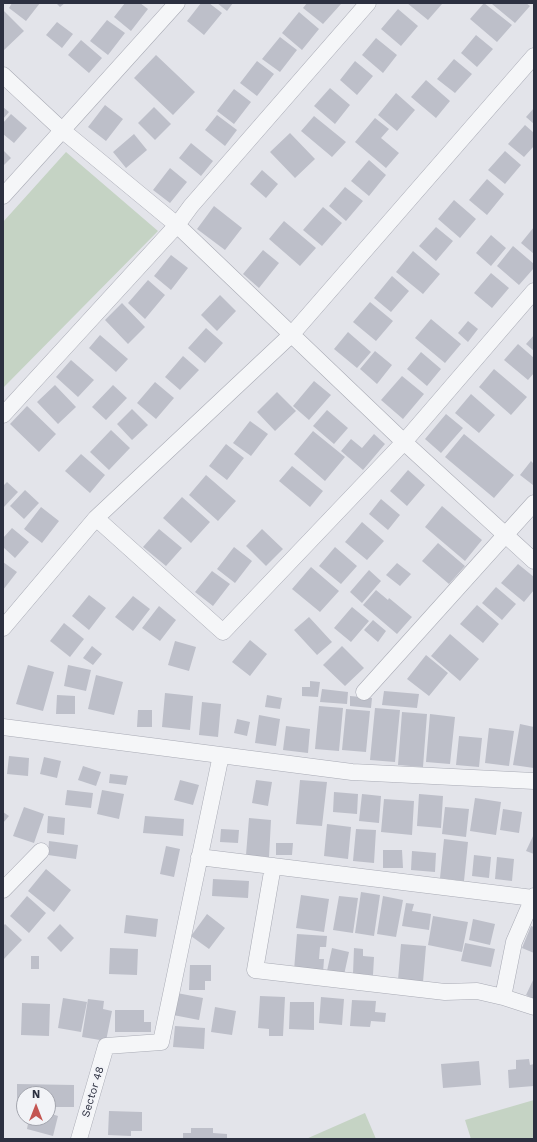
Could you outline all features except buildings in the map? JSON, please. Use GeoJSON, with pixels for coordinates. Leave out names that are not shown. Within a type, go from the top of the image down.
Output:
{"type":"FeatureCollection","features":[{"type":"Feature","properties":{"kind":"street"},"geometry":{"type":"LineString","coordinates":[[3,196],[177,3]]}},
{"type":"Feature","properties":{"kind":"street"},"geometry":{"type":"LineString","coordinates":[[3,415],[177,224],[368,3]]}},
{"type":"Feature","properties":{"kind":"street"},"geometry":{"type":"LineString","coordinates":[[3,628],[96,518],[292,334],[534,56]]}},
{"type":"Feature","properties":{"kind":"street"},"geometry":{"type":"LineString","coordinates":[[3,75],[62,130],[177,224],[404,442],[534,561]]}},
{"type":"Feature","properties":{"kind":"street"},"geometry":{"type":"LineString","coordinates":[[96,518],[223,632],[404,442],[534,291]]}},
{"type":"Feature","properties":{"kind":"street"},"geometry":{"type":"LineString","coordinates":[[364,692],[534,503]]}},
{"type":"Feature","properties":{"kind":"street"},"geometry":{"type":"LineString","coordinates":[[3,727],[352,772],[534,781]]}},
{"type":"Feature","properties":{"kind":"street"},"geometry":{"type":"LineString","coordinates":[[221,755],[200,857],[533,897],[514,942],[503,997]]}},
{"type":"Feature","properties":{"kind":"street"},"geometry":{"type":"LineString","coordinates":[[3,890],[41,851]]}},
{"type":"Feature","properties":{"kind":"street","name":"Sector 48"},"geometry":{"type":"LineString","coordinates":[[79,1139],[106,1046],[161,1042],[200,857]]}},
{"type":"Feature","properties":{"kind":"street"},"geometry":{"type":"LineString","coordinates":[[273,866],[255,970],[445,992],[477,991],[503,997],[534,1007]]}},
{"type":"Feature","properties":{"kind":"green space"},"geometry":{"type":"Polygon","coordinates":[[[66,152],[158,231],[3,388],[3,222],[66,152]]]}},
{"type":"Feature","properties":{"kind":"green space"},"geometry":{"type":"Polygon","coordinates":[[[534,1100],[534,1139],[471,1139],[465,1120],[534,1100]]]}},
{"type":"Feature","properties":{"kind":"green space"},"geometry":{"type":"Polygon","coordinates":[[[365,1113],[376,1139],[306,1139],[365,1113]]]}}]}
